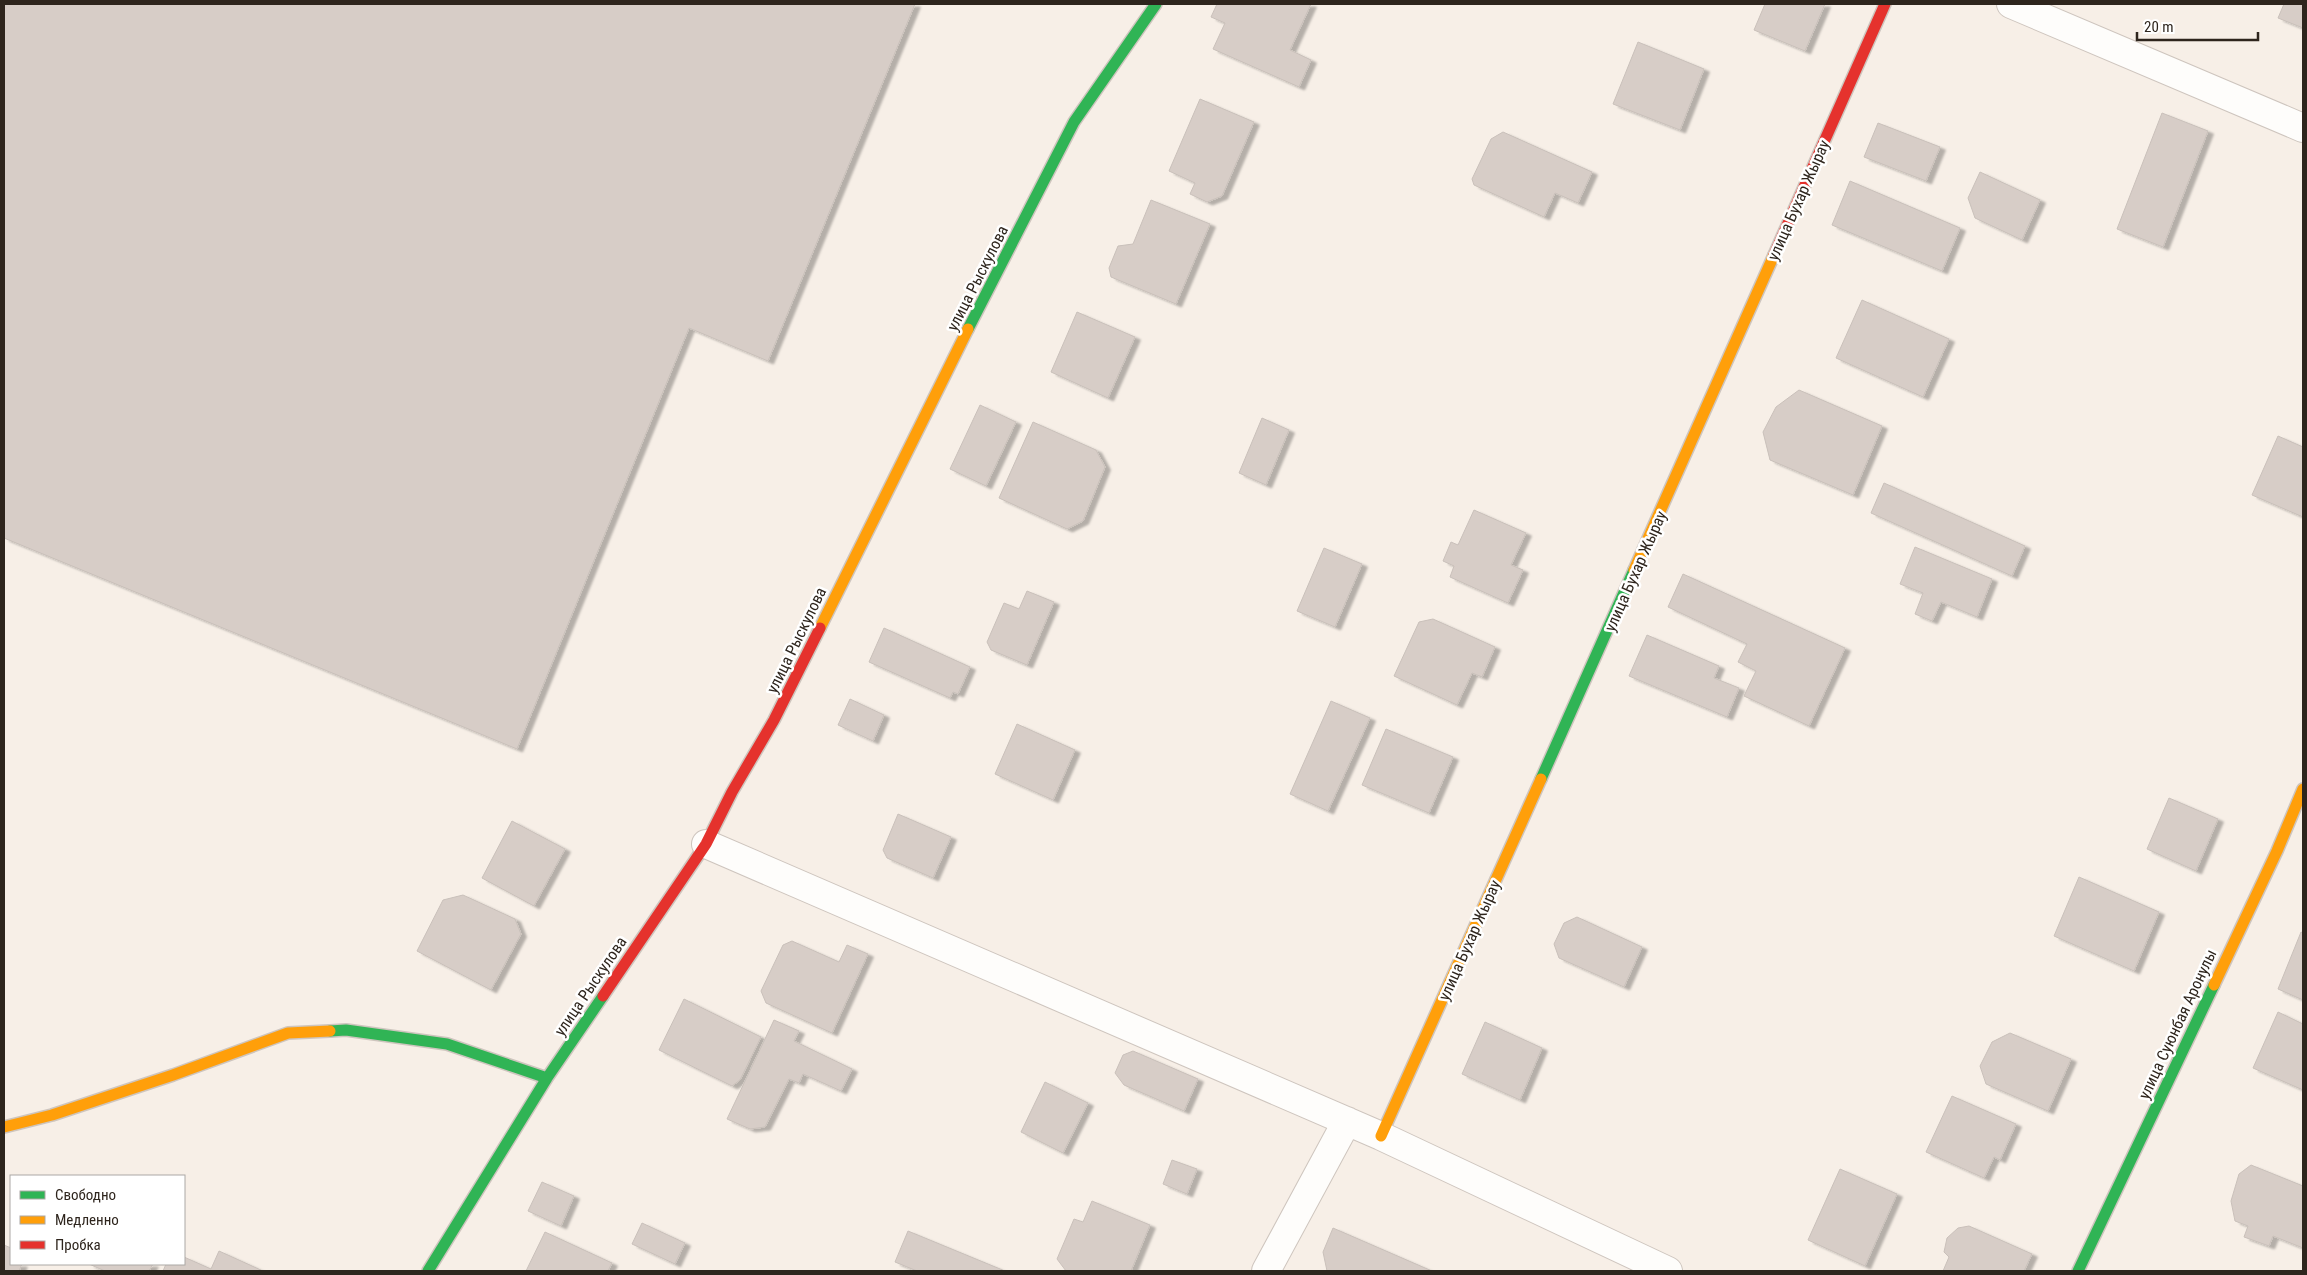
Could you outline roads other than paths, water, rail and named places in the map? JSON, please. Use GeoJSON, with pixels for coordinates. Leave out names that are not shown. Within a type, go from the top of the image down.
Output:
{"type":"FeatureCollection","features":[{"type":"Feature","properties":{"kind":"street","name":"улица Рыскулова"},"geometry":{"type":"LineString","coordinates":[[428,1271],[547,1078],[706,844],[732,792],[778,711],[941,383],[1074,122],[1156,4]]}},
{"type":"Feature","properties":{"kind":"street","name":"улица Бухар Жырау"},"geometry":{"type":"LineString","coordinates":[[1382,1136],[1684,462],[1885,4]]}},
{"type":"Feature","properties":{"kind":"street"},"geometry":{"type":"LineString","coordinates":[[2011,4],[2303,128]]}},
{"type":"Feature","properties":{"kind":"street","name":"улица Суюнбая Аронулы"},"geometry":{"type":"LineString","coordinates":[[2078,1271],[2277,851],[2303,789]]}},
{"type":"Feature","properties":{"kind":"street"},"geometry":{"type":"LineString","coordinates":[[706,844],[1382,1136],[1668,1271]]}},
{"type":"Feature","properties":{"kind":"street"},"geometry":{"type":"LineString","coordinates":[[4,1126],[52,1115],[154,1081],[288,1032],[346,1030],[447,1044],[547,1078]]}},
{"type":"Feature","properties":{"kind":"street"},"geometry":{"type":"LineString","coordinates":[[1266,1271],[1347,1122]]}}]}
